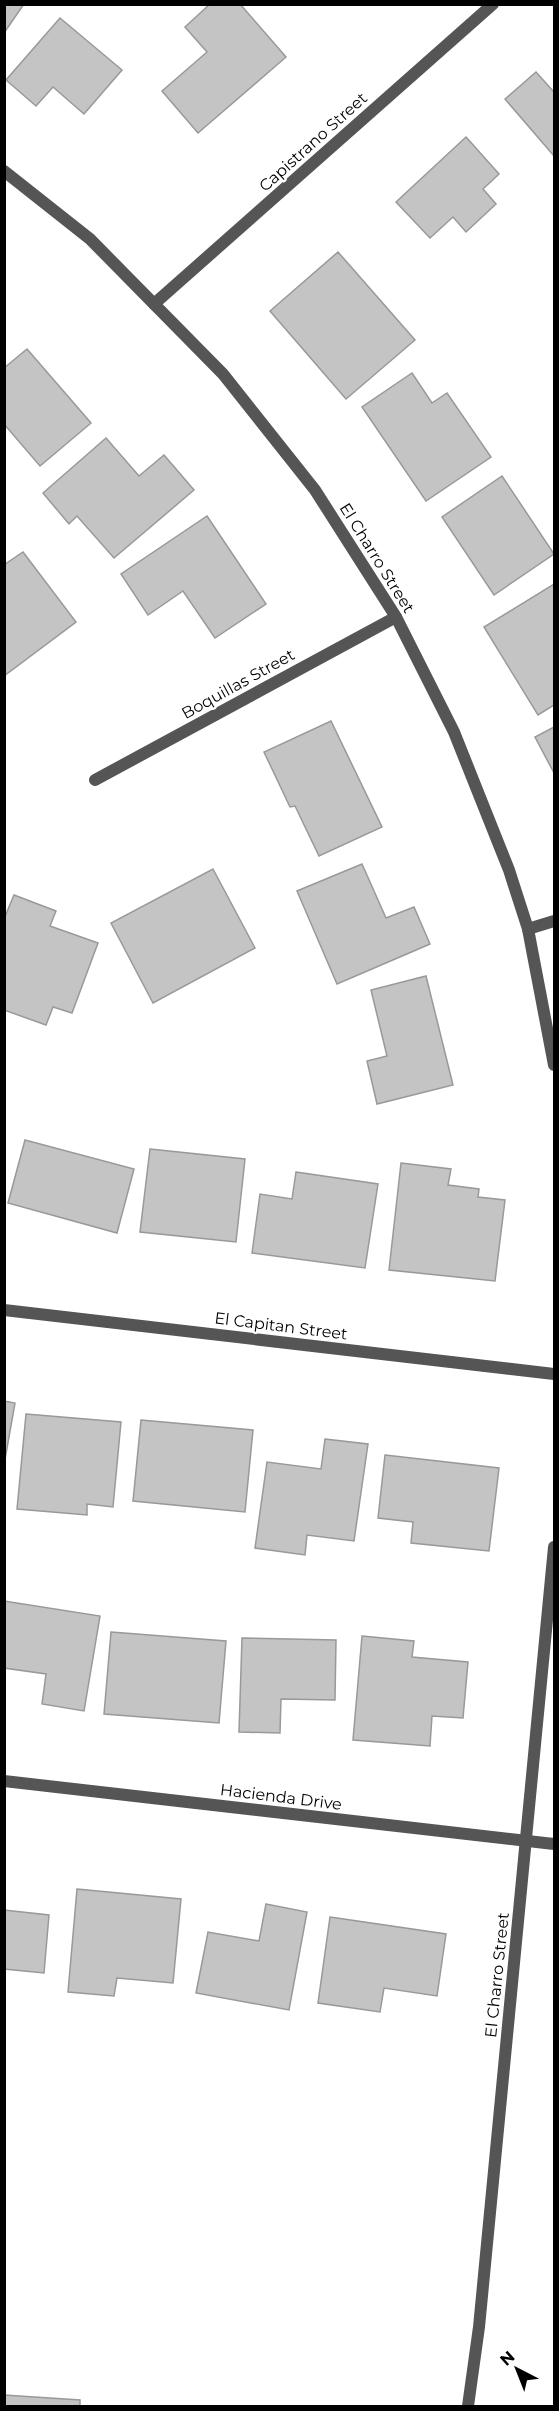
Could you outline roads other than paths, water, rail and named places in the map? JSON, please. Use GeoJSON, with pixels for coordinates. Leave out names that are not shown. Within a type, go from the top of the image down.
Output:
{"type":"FeatureCollection","features":[{"type":"Feature","properties":{"kind":"street","name":"Capistrano Street"},"geometry":{"type":"LineString","coordinates":[[154,304],[493,4]]}},
{"type":"Feature","properties":{"kind":"street","name":"El Charro Street"},"geometry":{"type":"LineString","coordinates":[[4,171],[90,239],[223,374],[315,490],[396,616],[454,732],[509,870],[528,928],[555,1065]]}},
{"type":"Feature","properties":{"kind":"street","name":"Boquillas Street"},"geometry":{"type":"LineString","coordinates":[[95,780],[396,616]]}},
{"type":"Feature","properties":{"kind":"street"},"geometry":{"type":"LineString","coordinates":[[528,928],[555,921]]}},
{"type":"Feature","properties":{"kind":"street","name":"El Capitan Street"},"geometry":{"type":"LineString","coordinates":[[4,1310],[555,1374]]}},
{"type":"Feature","properties":{"kind":"street","name":"El Charro Street"},"geometry":{"type":"LineString","coordinates":[[468,2406],[479,2327],[555,1547]]}},
{"type":"Feature","properties":{"kind":"street","name":"Hacienda Drive"},"geometry":{"type":"LineString","coordinates":[[4,1781],[555,1844]]}}]}
